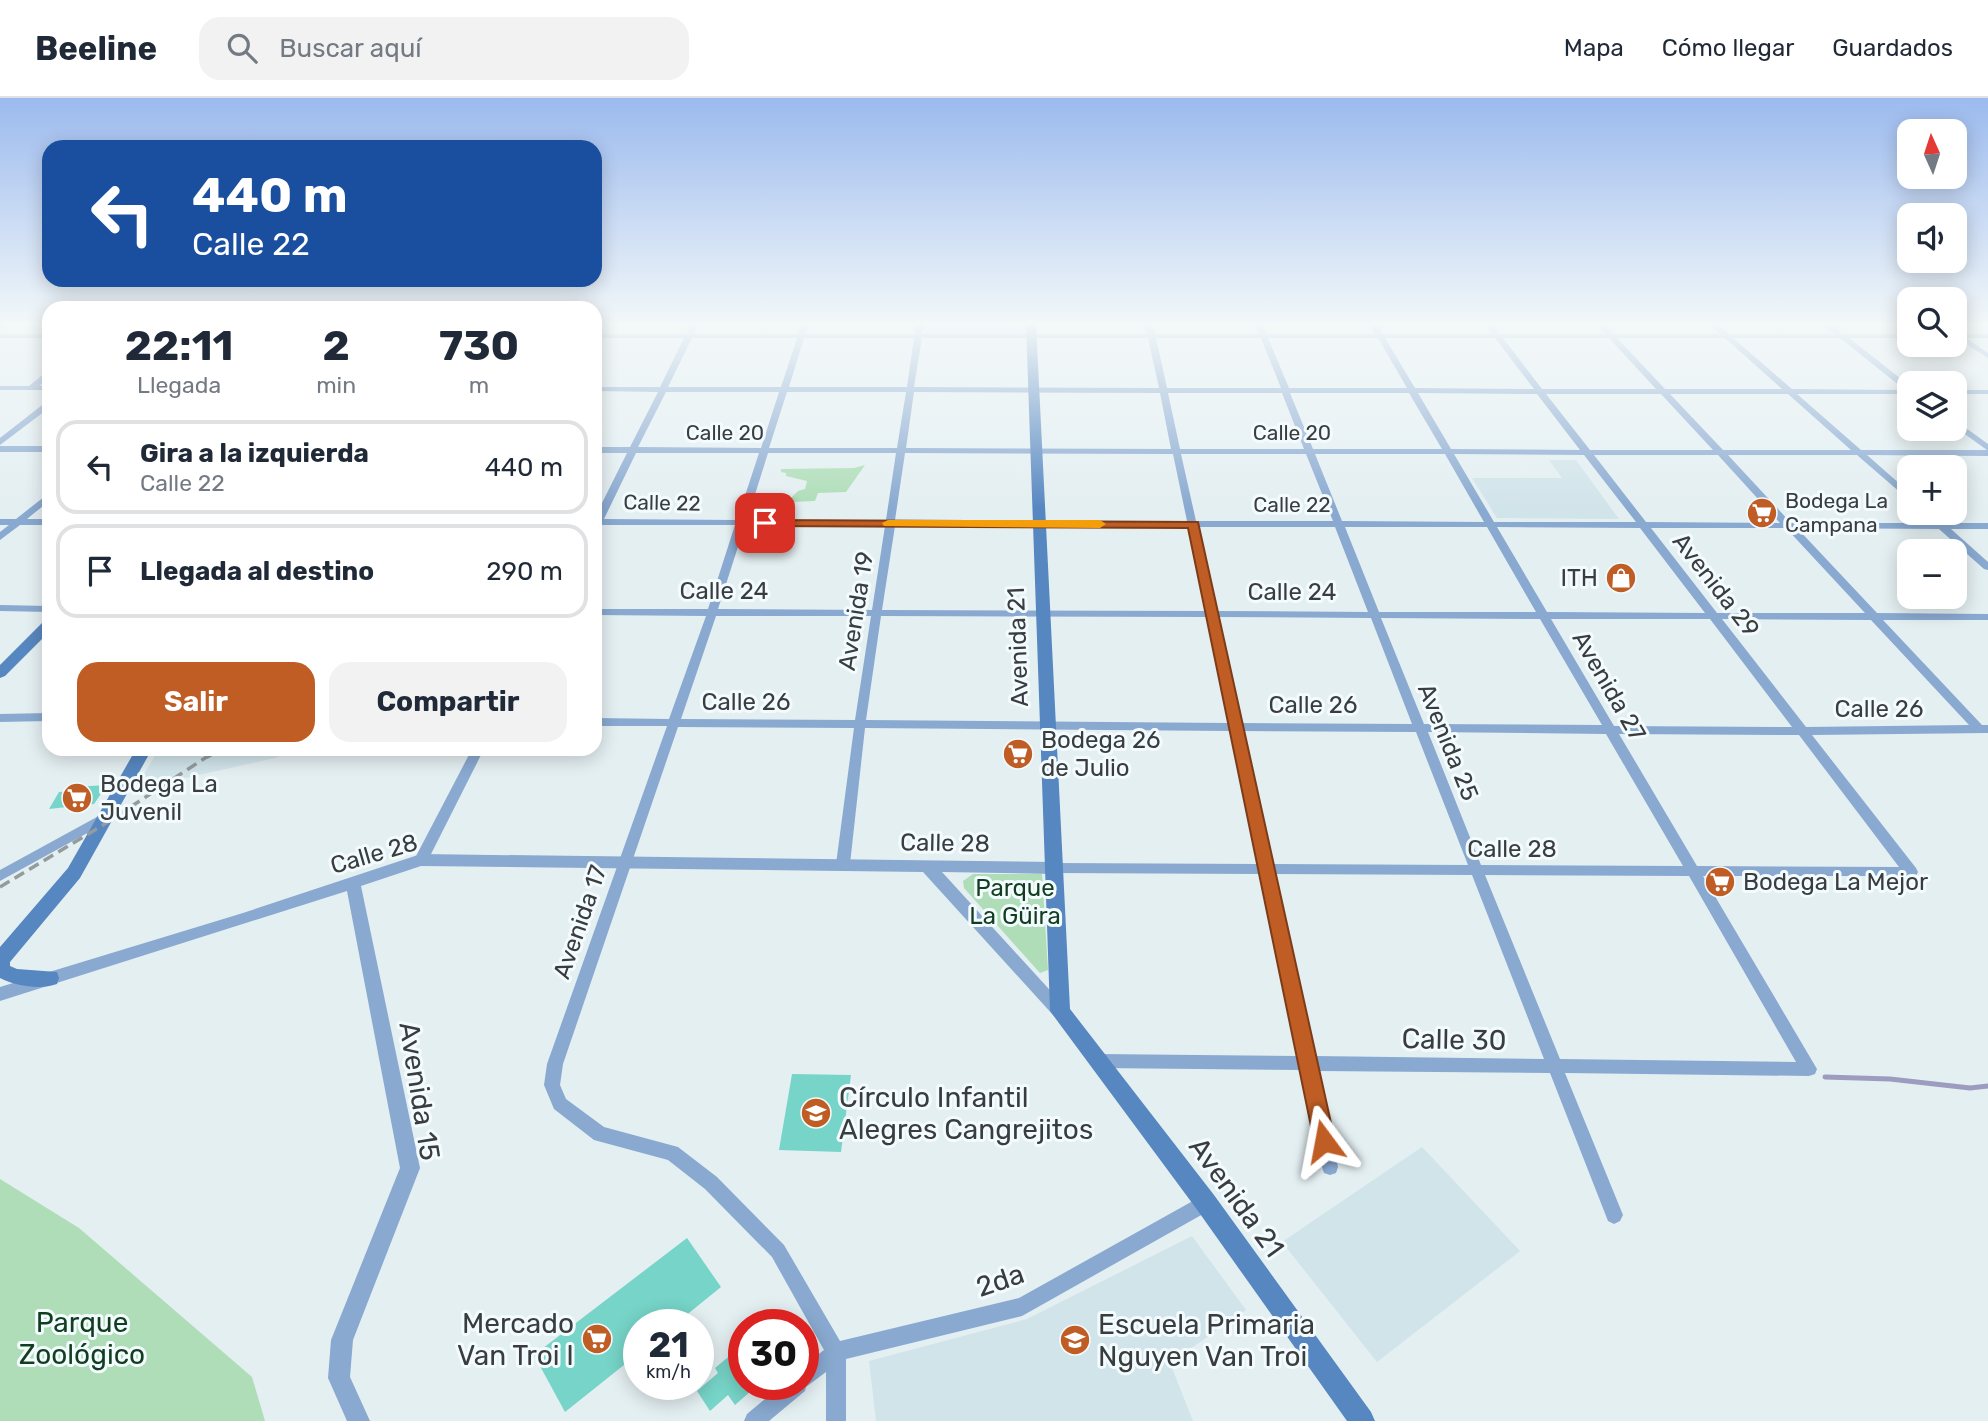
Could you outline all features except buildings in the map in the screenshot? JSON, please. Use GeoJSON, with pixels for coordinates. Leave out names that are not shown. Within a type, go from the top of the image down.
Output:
{"type":"FeatureCollection","features":[{"type":"Feature","properties":{"kind":"main road","name":"Avenida 21"},"geometry":{"type":"LineString","coordinates":[[1034,386],[1060,1011],[1206,1203],[1362,1421]]}},
{"type":"Feature","properties":{"kind":"main road"},"geometry":{"type":"LineString","coordinates":[[0,673],[6,661],[42,630]]}},
{"type":"Feature","properties":{"kind":"main road"},"geometry":{"type":"LineString","coordinates":[[50,978],[15,977],[1,970],[0,960],[74,873],[140,756]]}},
{"type":"Feature","properties":{"kind":"street"},"geometry":{"type":"LineString","coordinates":[[602,512],[665,386]]}},
{"type":"Feature","properties":{"kind":"street","name":"Avenida 17"},"geometry":{"type":"LineString","coordinates":[[787,386],[627,862],[555,1064],[552,1085],[560,1104],[600,1134],[672,1153],[711,1183],[778,1251],[836,1352],[836,1421]]}},
{"type":"Feature","properties":{"kind":"street","name":"Avenida 19"},"geometry":{"type":"LineString","coordinates":[[843,864],[860,724],[912,386]]}},
{"type":"Feature","properties":{"kind":"street"},"geometry":{"type":"LineString","coordinates":[[1163,386],[1330,1167]]}},
{"type":"Feature","properties":{"kind":"street","name":"Avenida 25"},"geometry":{"type":"LineString","coordinates":[[1283,386],[1614,1215]]}},
{"type":"Feature","properties":{"kind":"street","name":"Avenida 27"},"geometry":{"type":"LineString","coordinates":[[1409,386],[1809,1069]]}},
{"type":"Feature","properties":{"kind":"street","name":"Avenida 29"},"geometry":{"type":"LineString","coordinates":[[1535,386],[1911,872]]}},
{"type":"Feature","properties":{"kind":"street"},"geometry":{"type":"LineString","coordinates":[[1658,386],[1874,617],[1984,729]]}},
{"type":"Feature","properties":{"kind":"street"},"geometry":{"type":"LineString","coordinates":[[1783,386],[1897,486]]}},
{"type":"Feature","properties":{"kind":"street"},"geometry":{"type":"LineString","coordinates":[[0,388],[42,388]]}},
{"type":"Feature","properties":{"kind":"street"},"geometry":{"type":"LineString","coordinates":[[602,389],[1897,390]]}},
{"type":"Feature","properties":{"kind":"street"},"geometry":{"type":"LineString","coordinates":[[1967,392],[1988,392]]}},
{"type":"Feature","properties":{"kind":"street"},"geometry":{"type":"LineString","coordinates":[[0,442],[42,409]]}},
{"type":"Feature","properties":{"kind":"street"},"geometry":{"type":"LineString","coordinates":[[1967,433],[1988,450]]}},
{"type":"Feature","properties":{"kind":"street"},"geometry":{"type":"LineString","coordinates":[[0,449],[42,449]]}},
{"type":"Feature","properties":{"kind":"street","name":"Calle 20"},"geometry":{"type":"LineString","coordinates":[[602,450],[1988,450]]}},
{"type":"Feature","properties":{"kind":"street"},"geometry":{"type":"LineString","coordinates":[[0,537],[42,502]]}},
{"type":"Feature","properties":{"kind":"street"},"geometry":{"type":"LineString","coordinates":[[0,522],[42,522]]}},
{"type":"Feature","properties":{"kind":"street","name":"Calle 22"},"geometry":{"type":"LineString","coordinates":[[602,524],[1988,526]]}},
{"type":"Feature","properties":{"kind":"street"},"geometry":{"type":"LineString","coordinates":[[1942,526],[1988,567]]}},
{"type":"Feature","properties":{"kind":"street"},"geometry":{"type":"LineString","coordinates":[[0,608],[42,608]]}},
{"type":"Feature","properties":{"kind":"street","name":"Calle 24"},"geometry":{"type":"LineString","coordinates":[[602,612],[1988,617]]}},
{"type":"Feature","properties":{"kind":"street"},"geometry":{"type":"LineString","coordinates":[[0,718],[42,717]]}},
{"type":"Feature","properties":{"kind":"street","name":"Calle 26"},"geometry":{"type":"LineString","coordinates":[[602,722],[1801,731],[1984,729]]}},
{"type":"Feature","properties":{"kind":"street"},"geometry":{"type":"LineString","coordinates":[[421,860],[474,756]]}},
{"type":"Feature","properties":{"kind":"street"},"geometry":{"type":"LineString","coordinates":[[0,876],[106,817]]}},
{"type":"Feature","properties":{"kind":"street","name":"Calle 28"},"geometry":{"type":"LineString","coordinates":[[0,994],[421,860],[1478,872],[1911,872]]}},
{"type":"Feature","properties":{"kind":"street","name":"Avenida 21"},"geometry":{"type":"LineString","coordinates":[[926,865],[1060,1011]]}},
{"type":"Feature","properties":{"kind":"street","name":"Avenida 15"},"geometry":{"type":"LineString","coordinates":[[353,883],[410,1168],[342,1340],[339,1378],[359,1421]]}},
{"type":"Feature","properties":{"kind":"street","name":"Calle 30"},"geometry":{"type":"LineString","coordinates":[[1099,1061],[1809,1069]]}},
{"type":"Feature","properties":{"kind":"street","name":"2da"},"geometry":{"type":"LineString","coordinates":[[819,1366],[836,1352],[1022,1307],[1206,1203]]}},
{"type":"Feature","properties":{"kind":"street"},"geometry":{"type":"LineString","coordinates":[[754,1421],[778,1400]]}},
{"type":"Feature","properties":{"kind":"shaded area"},"geometry":{"type":"Polygon","coordinates":[[[1549,460],[1576,460],[1619,519],[1497,518],[1472,478],[1562,478],[1549,460]]]}},
{"type":"Feature","properties":{"kind":"shaded area"},"geometry":{"type":"Polygon","coordinates":[[[155,756],[280,756],[275,758],[135,789],[155,756]]]}},
{"type":"Feature","properties":{"kind":"shaded area"},"geometry":{"type":"Polygon","coordinates":[[[1422,1147],[1520,1251],[1377,1362],[1282,1242],[1422,1147]]]}},
{"type":"Feature","properties":{"kind":"shaded area","name":"Escuela Primaria Nguyen Van Troi"},"geometry":{"type":"Polygon","coordinates":[[[1192,1236],[1246,1310],[1170,1363],[1193,1421],[876,1421],[869,1361],[1027,1319],[1192,1236]]]}},
{"type":"Feature","properties":{"kind":"green space"},"geometry":{"type":"Polygon","coordinates":[[[865,465],[846,492],[818,493],[815,501],[792,502],[792,497],[798,491],[805,489],[807,481],[786,476],[786,473],[781,472],[781,469],[854,468],[865,465]]]}},
{"type":"Feature","properties":{"kind":"green space","name":"Parque La Güira"},"geometry":{"type":"Polygon","coordinates":[[[973,874],[1042,874],[1048,970],[1040,973],[964,888],[963,881],[973,874]]]}},
{"type":"Feature","properties":{"kind":"green space","name":"Parque Zoológico"},"geometry":{"type":"Polygon","coordinates":[[[0,1179],[79,1228],[252,1377],[265,1421],[0,1421],[0,1179]]]}},
{"type":"Feature","properties":{"kind":"waterway"},"geometry":{"type":"LineString","coordinates":[[1825,1077],[1890,1079],[1970,1088],[1988,1086]]}},
{"type":"Feature","properties":{"kind":"railway"},"geometry":{"type":"LineString","coordinates":[[0,887],[100,827],[209,756]]}},
{"type":"Feature","properties":{"kind":"slow traffic"},"geometry":{"type":"LineString","coordinates":[[888,523],[1100,524]]}},
{"type":"Feature","properties":{"kind":"place","name":"Bodega La Campana"},"geometry":{"type":"Point","coordinates":[1762,513]}},
{"type":"Feature","properties":{"kind":"place","name":"ITH"},"geometry":{"type":"Point","coordinates":[1621,578]}},
{"type":"Feature","properties":{"kind":"place","name":"Bodega 26 de Julio"},"geometry":{"type":"Point","coordinates":[1018,754]}},
{"type":"Feature","properties":{"kind":"place","name":"Bodega La Juvenil"},"geometry":{"type":"Point","coordinates":[77,798]}},
{"type":"Feature","properties":{"kind":"place","name":"Bodega La Mejor"},"geometry":{"type":"Point","coordinates":[1720,882]}},
{"type":"Feature","properties":{"kind":"place","name":"Círculo Infantil Alegres Cangrejitos"},"geometry":{"type":"Point","coordinates":[816,1113]}},
{"type":"Feature","properties":{"kind":"place","name":"Mercado Van Troi I"},"geometry":{"type":"Point","coordinates":[597,1339]}},
{"type":"Feature","properties":{"kind":"place","name":"Escuela Primaria Nguyen Van Troi"},"geometry":{"type":"Point","coordinates":[1075,1340]}},
{"type":"Feature","properties":{"kind":"route"},"geometry":{"type":"LineString","coordinates":[[765,523],[1193,524],[1324,1141]]}}]}
